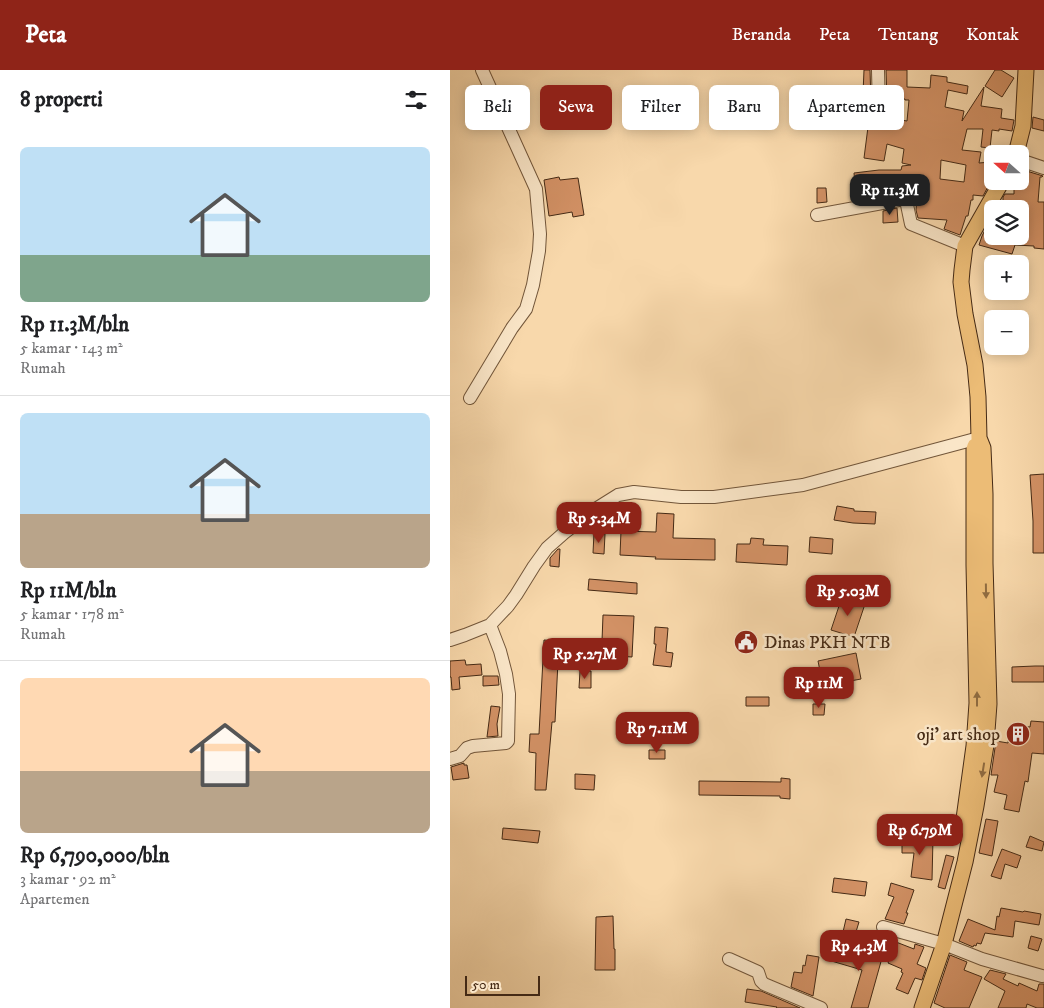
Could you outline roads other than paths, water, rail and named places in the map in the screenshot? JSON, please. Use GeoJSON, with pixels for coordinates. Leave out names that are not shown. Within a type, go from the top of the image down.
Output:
{"type":"FeatureCollection","features":[{"type":"Feature","properties":{"kind":"main road"},"geometry":{"type":"LineString","coordinates":[[1018,145],[1023,126],[1026,70]]}},
{"type":"Feature","properties":{"kind":"main road"},"geometry":{"type":"LineString","coordinates":[[922,1008],[944,944],[965,862],[964,822],[980,746],[974,565],[974,449],[979,438],[978,397],[975,365],[965,314],[962,270],[965,246],[997,190]]}},
{"type":"Feature","properties":{"kind":"street"},"geometry":{"type":"LineString","coordinates":[[470,398],[512,328],[526,309],[533,285],[540,234],[536,189],[482,70]]}},
{"type":"Feature","properties":{"kind":"street"},"geometry":{"type":"LineString","coordinates":[[878,70],[878,85]]}},
{"type":"Feature","properties":{"kind":"street"},"geometry":{"type":"LineString","coordinates":[[1029,163],[1044,168]]}},
{"type":"Feature","properties":{"kind":"street"},"geometry":{"type":"LineString","coordinates":[[817,215],[904,199],[906,200],[911,224],[965,246]]}},
{"type":"Feature","properties":{"kind":"street"},"geometry":{"type":"LineString","coordinates":[[450,640],[465,636],[490,625],[516,596],[547,548],[594,510],[618,495],[634,492],[681,497],[714,497],[794,486],[979,438]]}},
{"type":"Feature","properties":{"kind":"street"},"geometry":{"type":"LineString","coordinates":[[450,759],[460,756],[467,748],[473,746],[506,743],[508,741],[509,694],[506,674],[490,625]]}},
{"type":"Feature","properties":{"kind":"street"},"geometry":{"type":"LineString","coordinates":[[883,927],[944,944],[982,959],[1042,976]]}},
{"type":"Feature","properties":{"kind":"street"},"geometry":{"type":"LineString","coordinates":[[729,959],[758,972],[764,984],[821,1008]]}},
{"type":"Feature","properties":{"kind":"place","name":"Dinas PKH NTB"},"geometry":{"type":"Point","coordinates":[746,642]}},
{"type":"Feature","properties":{"kind":"place","name":"oji' art shop"},"geometry":{"type":"Point","coordinates":[1018,734]}}]}
